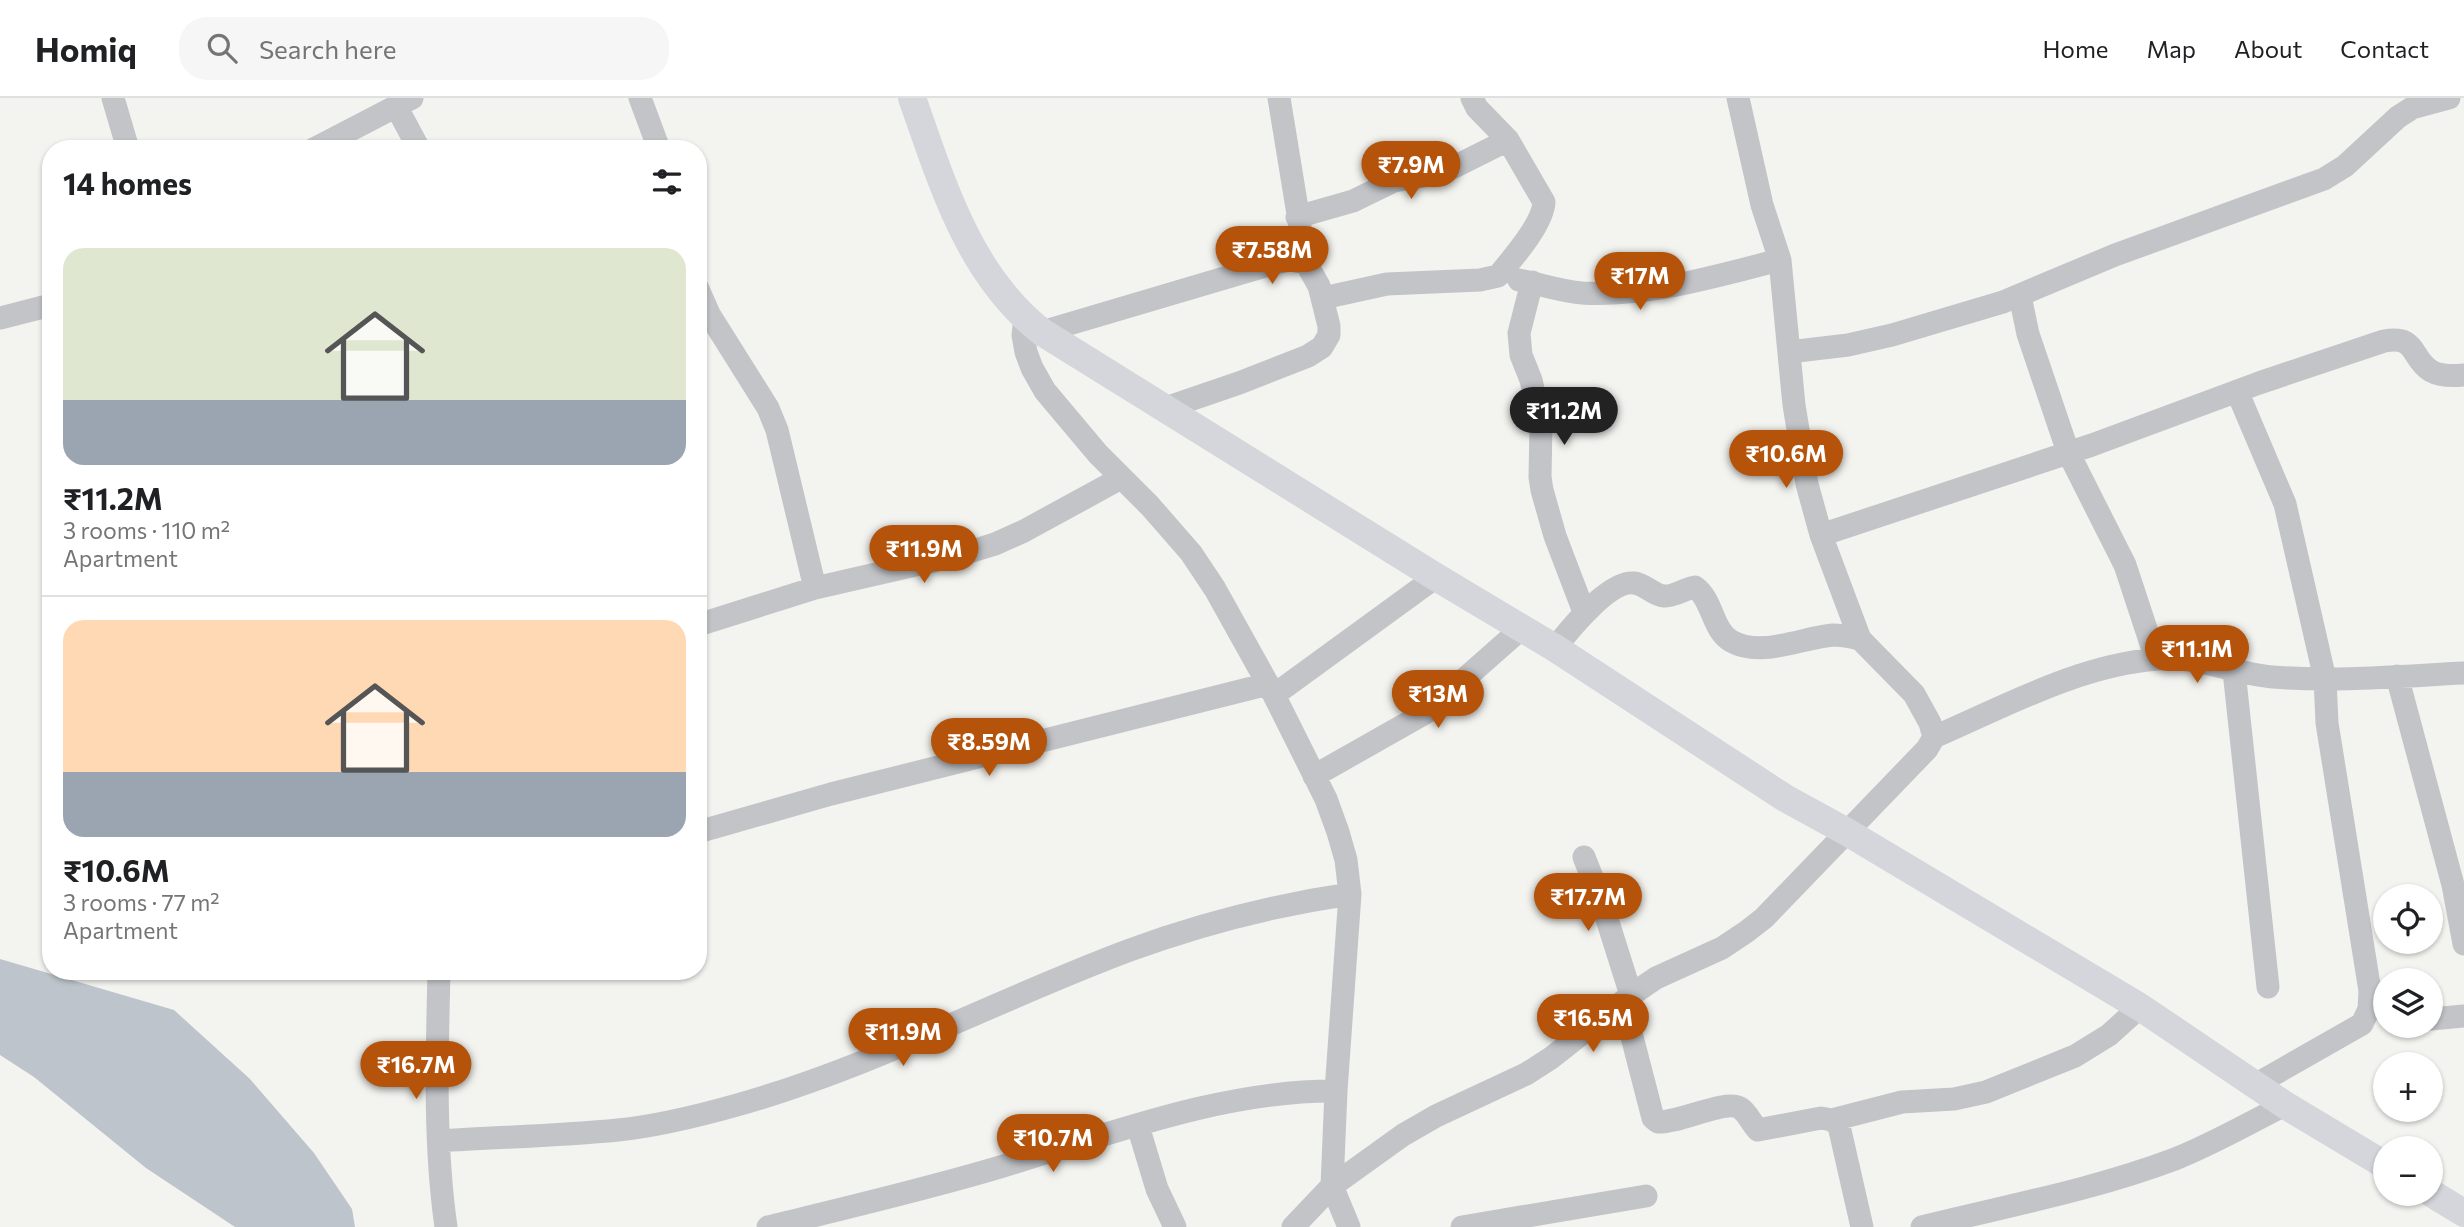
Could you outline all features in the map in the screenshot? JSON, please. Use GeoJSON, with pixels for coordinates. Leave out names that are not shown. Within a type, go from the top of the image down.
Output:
{"type":"FeatureCollection","features":[{"type":"Feature","properties":{"kind":"main road"},"geometry":{"type":"LineString","coordinates":[[912,98],[964,233],[981,265],[1033,325],[1436,577],[1555,648],[1785,798],[1847,832],[2140,1007],[2255,1085],[2373,1158]]}},
{"type":"Feature","properties":{"kind":"main road"},"geometry":{"type":"LineString","coordinates":[[2443,1200],[2464,1213]]}},
{"type":"Feature","properties":{"kind":"street"},"geometry":{"type":"LineString","coordinates":[[113,98],[125,140]]}},
{"type":"Feature","properties":{"kind":"street"},"geometry":{"type":"LineString","coordinates":[[640,98],[656,140]]}},
{"type":"Feature","properties":{"kind":"street"},"geometry":{"type":"LineString","coordinates":[[1163,408],[1238,383],[1308,355],[1322,346],[1329,335],[1323,298],[1306,263],[1279,98]]}},
{"type":"Feature","properties":{"kind":"street"},"geometry":{"type":"LineString","coordinates":[[1472,98],[1477,108],[1508,140],[1544,202],[1544,210],[1498,276]]}},
{"type":"Feature","properties":{"kind":"street"},"geometry":{"type":"LineString","coordinates":[[1739,98],[1759,194],[1780,260],[1794,405],[1807,484],[1821,535],[1860,639],[1914,694],[1930,723],[1934,737]]}},
{"type":"Feature","properties":{"kind":"street"},"geometry":{"type":"LineString","coordinates":[[1788,352],[1848,345],[1892,335],[2020,296],[2115,255],[2324,179],[2345,166],[2398,117],[2412,108],[2449,98]]}},
{"type":"Feature","properties":{"kind":"street"},"geometry":{"type":"LineString","coordinates":[[331,140],[404,102],[416,140]]}},
{"type":"Feature","properties":{"kind":"street"},"geometry":{"type":"LineString","coordinates":[[1297,217],[1353,201],[1394,181],[1442,173],[1508,140]]}},
{"type":"Feature","properties":{"kind":"street"},"geometry":{"type":"LineString","coordinates":[[1306,263],[1290,260],[1275,263],[1033,325],[1023,335],[1032,368],[1045,391],[1191,553],[1215,589],[1271,690],[1326,799],[1346,860],[1350,894],[1332,1186],[1349,1227]]}},
{"type":"Feature","properties":{"kind":"street"},"geometry":{"type":"LineString","coordinates":[[1323,298],[1387,284],[1498,276],[1559,290],[1607,293],[1684,282],[1780,260]]}},
{"type":"Feature","properties":{"kind":"street"},"geometry":{"type":"LineString","coordinates":[[1532,282],[1519,333],[1521,355],[1531,380],[1541,425],[1542,490],[1555,536],[1584,612]]}},
{"type":"Feature","properties":{"kind":"street"},"geometry":{"type":"LineString","coordinates":[[2020,296],[2028,334],[2068,452],[2125,565],[2156,659]]}},
{"type":"Feature","properties":{"kind":"street"},"geometry":{"type":"LineString","coordinates":[[0,318],[42,307]]}},
{"type":"Feature","properties":{"kind":"street"},"geometry":{"type":"LineString","coordinates":[[707,307],[725,342],[768,408],[777,430],[815,588]]}},
{"type":"Feature","properties":{"kind":"street"},"geometry":{"type":"LineString","coordinates":[[1821,535],[2384,341],[2397,339],[2409,344],[2430,370],[2440,374],[2464,375]]}},
{"type":"Feature","properties":{"kind":"street"},"geometry":{"type":"LineString","coordinates":[[2237,391],[2285,504],[2325,679],[2327,723],[2370,991],[2369,1009],[2362,1024]]}},
{"type":"Feature","properties":{"kind":"street"},"geometry":{"type":"LineString","coordinates":[[707,622],[815,588],[959,555],[995,544],[1121,478]]}},
{"type":"Feature","properties":{"kind":"street"},"geometry":{"type":"LineString","coordinates":[[707,829],[831,794],[1271,690],[1436,577]]}},
{"type":"Feature","properties":{"kind":"street"},"geometry":{"type":"LineString","coordinates":[[1555,648],[1584,612],[1632,582],[1667,597],[1695,587],[1705,598],[1721,632],[1728,640],[1739,645],[1766,647],[1832,635],[1860,639]]}},
{"type":"Feature","properties":{"kind":"street"},"geometry":{"type":"LineString","coordinates":[[1314,776],[1427,712],[1522,628]]}},
{"type":"Feature","properties":{"kind":"street"},"geometry":{"type":"LineString","coordinates":[[1293,1227],[1332,1186],[1403,1135],[1436,1116],[1526,1074],[1656,978],[1722,948],[1746,932],[1764,918],[1847,832],[1927,749],[1934,737],[2084,672],[2156,659],[2178,658],[2271,677],[2325,679],[2464,673]]}},
{"type":"Feature","properties":{"kind":"street"},"geometry":{"type":"LineString","coordinates":[[2234,671],[2268,987]]}},
{"type":"Feature","properties":{"kind":"street"},"geometry":{"type":"LineString","coordinates":[[2396,676],[2454,886],[2464,944]]}},
{"type":"Feature","properties":{"kind":"street"},"geometry":{"type":"LineString","coordinates":[[1584,857],[1601,901],[1627,998],[1651,1111],[1658,1122],[1671,1122],[1727,1104],[1739,1107],[1758,1130],[1821,1118],[1832,1120],[1902,1102],[1954,1099],[1986,1092],[2075,1056],[2109,1035],[2140,1007]]}},
{"type":"Feature","properties":{"kind":"street"},"geometry":{"type":"LineString","coordinates":[[439,1141],[619,1130],[674,1121],[738,1105],[798,1086],[967,1020],[1128,951],[1179,933],[1297,902],[1350,894]]}},
{"type":"Feature","properties":{"kind":"street"},"geometry":{"type":"LineString","coordinates":[[439,980],[439,1141],[446,1227]]}},
{"type":"Feature","properties":{"kind":"street"},"geometry":{"type":"LineString","coordinates":[[2443,1018],[2464,1016]]}},
{"type":"Feature","properties":{"kind":"street"},"geometry":{"type":"LineString","coordinates":[[2255,1085],[2362,1024],[2373,1023]]}},
{"type":"Feature","properties":{"kind":"street"},"geometry":{"type":"LineString","coordinates":[[768,1227],[946,1182],[1230,1101],[1302,1090],[1336,1091]]}},
{"type":"Feature","properties":{"kind":"street"},"geometry":{"type":"LineString","coordinates":[[1922,1227],[2082,1188],[2173,1159],[2206,1146],[2286,1105]]}},
{"type":"Feature","properties":{"kind":"street"},"geometry":{"type":"LineString","coordinates":[[1832,1120],[1839,1126],[1862,1227]]}},
{"type":"Feature","properties":{"kind":"street"},"geometry":{"type":"LineString","coordinates":[[1138,1126],[1157,1189],[1175,1227]]}},
{"type":"Feature","properties":{"kind":"street"},"geometry":{"type":"LineString","coordinates":[[1462,1227],[1646,1196]]}},
{"type":"Feature","properties":{"kind":"shaded area"},"geometry":{"type":"Polygon","coordinates":[[[0,959],[42,971],[42,980],[72,980],[174,1010],[250,1079],[314,1153],[352,1209],[355,1227],[235,1227],[146,1168],[34,1077],[0,1055],[0,959]]]}}]}
